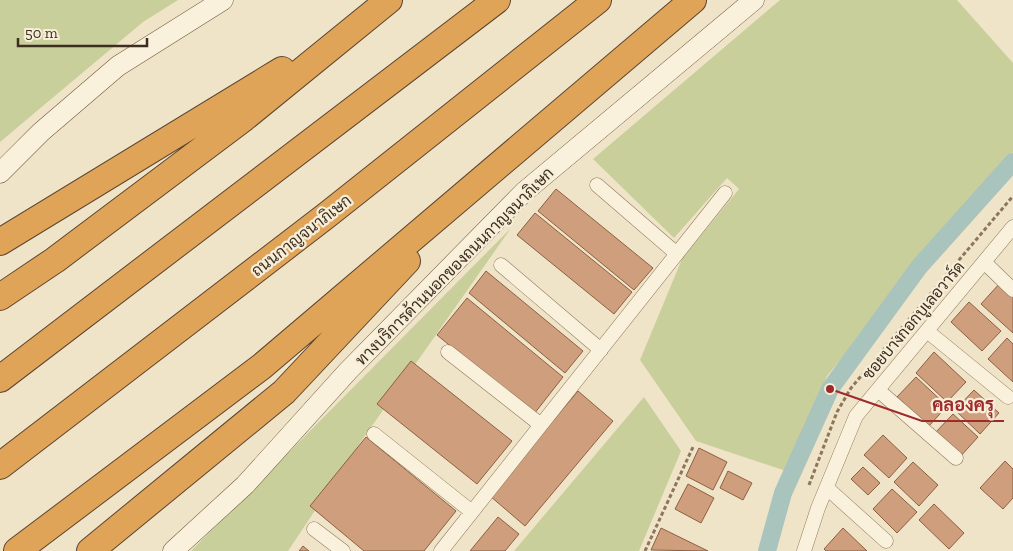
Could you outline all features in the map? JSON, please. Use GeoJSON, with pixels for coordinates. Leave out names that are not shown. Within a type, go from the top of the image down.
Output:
{"type":"FeatureCollection","features":[{"type":"Feature","properties":{"kind":"highway"},"geometry":{"type":"LineString","coordinates":[[0,297],[55,260],[244,118],[389,0]]}},
{"type":"Feature","properties":{"kind":"highway"},"geometry":{"type":"LineString","coordinates":[[0,379],[497,0]]}},
{"type":"Feature","properties":{"kind":"highway","name":"ถนนกาญจนาภิเษก"},"geometry":{"type":"LineString","coordinates":[[0,466],[327,215],[598,0]]}},
{"type":"Feature","properties":{"kind":"highway"},"geometry":{"type":"LineString","coordinates":[[16,551],[261,367],[687,5]]}},
{"type":"Feature","properties":{"kind":"highway"},"geometry":{"type":"LineString","coordinates":[[0,242],[200,119],[354,28]]}},
{"type":"Feature","properties":{"kind":"highway"},"geometry":{"type":"LineString","coordinates":[[90,551],[284,392],[500,162]]}},
{"type":"Feature","properties":{"kind":"main road"},"geometry":{"type":"LineString","coordinates":[[0,174],[41,132],[118,66],[223,0]]}},
{"type":"Feature","properties":{"kind":"main road","name":"ทางบริการด้านนอกของถนนกาญจนาภิเษก"},"geometry":{"type":"LineString","coordinates":[[172,551],[245,485],[348,370],[524,192],[754,0]]}},
{"type":"Feature","properties":{"kind":"street"},"geometry":{"type":"LineString","coordinates":[[597,185],[677,254]]}},
{"type":"Feature","properties":{"kind":"street"},"geometry":{"type":"LineString","coordinates":[[441,551],[725,193]]}},
{"type":"Feature","properties":{"kind":"street","name":"ซอยบางกอกบูเลอวาร์ด"},"geometry":{"type":"LineString","coordinates":[[804,551],[856,416],[1013,227]]}},
{"type":"Feature","properties":{"kind":"street"},"geometry":{"type":"LineString","coordinates":[[984,262],[1013,290]]}},
{"type":"Feature","properties":{"kind":"street"},"geometry":{"type":"LineString","coordinates":[[501,265],[601,350]]}},
{"type":"Feature","properties":{"kind":"street"},"geometry":{"type":"LineString","coordinates":[[927,331],[1008,397]]}},
{"type":"Feature","properties":{"kind":"street"},"geometry":{"type":"LineString","coordinates":[[448,352],[541,425]]}},
{"type":"Feature","properties":{"kind":"street"},"geometry":{"type":"LineString","coordinates":[[878,390],[956,458]]}},
{"type":"Feature","properties":{"kind":"street"},"geometry":{"type":"LineString","coordinates":[[374,434],[472,512]]}},
{"type":"Feature","properties":{"kind":"street"},"geometry":{"type":"LineString","coordinates":[[827,488],[886,541]]}},
{"type":"Feature","properties":{"kind":"street"},"geometry":{"type":"LineString","coordinates":[[314,529],[343,551]]}},
{"type":"Feature","properties":{"kind":"path"},"geometry":{"type":"LineString","coordinates":[[645,551],[693,447]]}},
{"type":"Feature","properties":{"kind":"green space"},"geometry":{"type":"Polygon","coordinates":[[[0,0],[178,0],[143,22],[0,142],[0,0]]]}},
{"type":"Feature","properties":{"kind":"green space"},"geometry":{"type":"Polygon","coordinates":[[[780,0],[957,0],[1013,63],[1013,152],[827,376],[786,471],[696,441],[640,360],[682,259],[739,189],[727,178],[674,238],[593,159],[780,0]]]}},
{"type":"Feature","properties":{"kind":"green space"},"geometry":{"type":"Polygon","coordinates":[[[511,228],[360,443],[288,551],[191,551],[511,228]]]}},
{"type":"Feature","properties":{"kind":"green space"},"geometry":{"type":"Polygon","coordinates":[[[644,397],[681,451],[639,551],[514,551],[644,397]]]}},
{"type":"Feature","properties":{"kind":"building"},"geometry":{"type":"Polygon","coordinates":[[[556,189],[653,268],[634,290],[538,211],[556,189]]]}},
{"type":"Feature","properties":{"kind":"building"},"geometry":{"type":"Polygon","coordinates":[[[535,213],[632,292],[614,314],[517,235],[535,213]]]}},
{"type":"Feature","properties":{"kind":"building"},"geometry":{"type":"Polygon","coordinates":[[[486,271],[583,351],[565,373],[469,293],[486,271]]]}},
{"type":"Feature","properties":{"kind":"building"},"geometry":{"type":"Polygon","coordinates":[[[1000,283],[1013,296],[1013,333],[981,304],[1000,283]]]}},
{"type":"Feature","properties":{"kind":"building"},"geometry":{"type":"Polygon","coordinates":[[[467,298],[563,377],[534,414],[437,335],[467,298]]]}},
{"type":"Feature","properties":{"kind":"building"},"geometry":{"type":"Polygon","coordinates":[[[969,302],[1001,331],[982,351],[951,322],[969,302]]]}},
{"type":"Feature","properties":{"kind":"building"},"geometry":{"type":"Polygon","coordinates":[[[1007,338],[1013,344],[1013,382],[988,359],[1007,338]]]}},
{"type":"Feature","properties":{"kind":"building"},"geometry":{"type":"Polygon","coordinates":[[[934,352],[966,382],[947,402],[916,373],[934,352]]]}},
{"type":"Feature","properties":{"kind":"building"},"geometry":{"type":"Polygon","coordinates":[[[411,361],[512,441],[477,484],[377,404],[411,361]]]}},
{"type":"Feature","properties":{"kind":"building"},"geometry":{"type":"Polygon","coordinates":[[[916,377],[947,406],[929,426],[897,397],[916,377]]]}},
{"type":"Feature","properties":{"kind":"building"},"geometry":{"type":"Polygon","coordinates":[[[974,390],[999,413],[980,434],[955,410],[974,390]]]}},
{"type":"Feature","properties":{"kind":"building"},"geometry":{"type":"Polygon","coordinates":[[[578,391],[613,421],[525,526],[490,496],[578,391]]]}},
{"type":"Feature","properties":{"kind":"building"},"geometry":{"type":"Polygon","coordinates":[[[953,414],[978,437],[959,458],[934,434],[953,414]]]}},
{"type":"Feature","properties":{"kind":"building"},"geometry":{"type":"Polygon","coordinates":[[[883,435],[907,458],[889,478],[864,455],[883,435]]]}},
{"type":"Feature","properties":{"kind":"building"},"geometry":{"type":"Polygon","coordinates":[[[366,437],[456,511],[424,551],[364,551],[310,506],[366,437]]]}},
{"type":"Feature","properties":{"kind":"building"},"geometry":{"type":"Polygon","coordinates":[[[699,448],[727,462],[713,490],[686,476],[699,448]]]}},
{"type":"Feature","properties":{"kind":"building"},"geometry":{"type":"Polygon","coordinates":[[[1005,461],[1013,469],[1013,498],[1003,509],[980,488],[1005,461]]]}},
{"type":"Feature","properties":{"kind":"building"},"geometry":{"type":"Polygon","coordinates":[[[913,462],[938,485],[919,506],[894,482],[913,462]]]}},
{"type":"Feature","properties":{"kind":"building"},"geometry":{"type":"Polygon","coordinates":[[[863,467],[880,483],[868,495],[851,479],[863,467]]]}},
{"type":"Feature","properties":{"kind":"building"},"geometry":{"type":"Polygon","coordinates":[[[728,471],[752,483],[743,500],[720,488],[728,471]]]}},
{"type":"Feature","properties":{"kind":"building"},"geometry":{"type":"Polygon","coordinates":[[[688,484],[714,498],[701,523],[675,509],[688,484]]]}},
{"type":"Feature","properties":{"kind":"building"},"geometry":{"type":"Polygon","coordinates":[[[892,489],[917,512],[897,533],[873,509],[892,489]]]}},
{"type":"Feature","properties":{"kind":"building"},"geometry":{"type":"Polygon","coordinates":[[[934,504],[964,533],[949,549],[919,520],[934,504]]]}},
{"type":"Feature","properties":{"kind":"building"},"geometry":{"type":"Polygon","coordinates":[[[498,517],[519,534],[505,551],[470,551],[498,517]]]}},
{"type":"Feature","properties":{"kind":"building"},"geometry":{"type":"Polygon","coordinates":[[[661,528],[708,551],[651,550],[661,528]]]}},
{"type":"Feature","properties":{"kind":"building"},"geometry":{"type":"Polygon","coordinates":[[[843,528],[867,551],[826,551],[824,549],[843,528]]]}},
{"type":"Feature","properties":{"kind":"building"},"geometry":{"type":"Polygon","coordinates":[[[303,546],[309,551],[299,551],[303,546]]]}},
{"type":"Feature","properties":{"kind":"waterway"},"geometry":{"type":"LineString","coordinates":[[767,551],[783,493],[830,389],[919,267],[1013,162]]}},
{"type":"Feature","properties":{"kind":"place","name":"คลองครุ"},"geometry":{"type":"Point","coordinates":[830,389]}}]}
